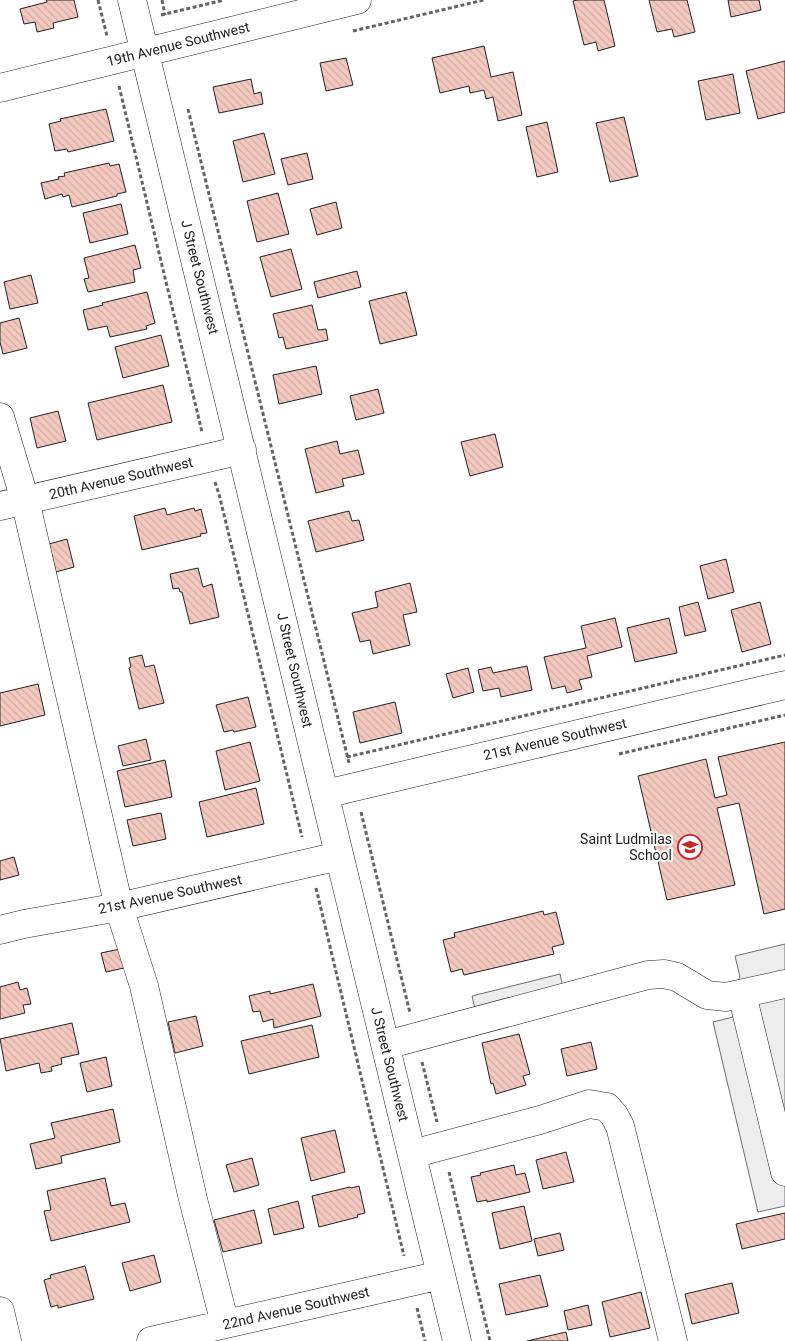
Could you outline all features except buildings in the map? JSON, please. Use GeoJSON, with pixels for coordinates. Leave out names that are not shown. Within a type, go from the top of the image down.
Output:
{"type":"FeatureCollection","features":[{"type":"Feature","properties":{"kind":"street","name":"J Street Southwest"},"geometry":{"type":"LineString","coordinates":[[132,0],[457,1341]]}},
{"type":"Feature","properties":{"kind":"street","name":"19th Avenue Southwest"},"geometry":{"type":"LineString","coordinates":[[0,88],[348,1]]}},
{"type":"Feature","properties":{"kind":"street"},"geometry":{"type":"LineString","coordinates":[[0,416],[13,503],[119,907],[144,986],[193,1199],[225,1324]]}},
{"type":"Feature","properties":{"kind":"street","name":"20th Avenue Southwest"},"geometry":{"type":"LineString","coordinates":[[13,503],[242,450]]}},
{"type":"Feature","properties":{"kind":"street","name":"21st Avenue Southwest"},"geometry":{"type":"LineString","coordinates":[[325,794],[785,685]]}},
{"type":"Feature","properties":{"kind":"street","name":"21st Avenue Southwest"},"geometry":{"type":"LineString","coordinates":[[0,930],[119,907],[339,856]]}},
{"type":"Feature","properties":{"kind":"street"},"geometry":{"type":"LineString","coordinates":[[386,1045],[648,975],[664,974],[677,976],[707,995],[726,997],[785,984]]}},
{"type":"Feature","properties":{"kind":"street"},"geometry":{"type":"LineString","coordinates":[[742,994],[785,1172]]}},
{"type":"Feature","properties":{"kind":"street"},"geometry":{"type":"LineString","coordinates":[[412,1154],[540,1120],[589,1104],[607,1107],[620,1126],[672,1341]]}},
{"type":"Feature","properties":{"kind":"street","name":"22nd Avenue Southwest"},"geometry":{"type":"LineString","coordinates":[[152,1341],[441,1275]]}},
{"type":"Feature","properties":{"kind":"street"},"geometry":{"type":"LineString","coordinates":[[0,1311],[7,1341]]}},
{"type":"Feature","properties":{"kind":"path"},"geometry":{"type":"LineString","coordinates":[[98,0],[109,42]]}},
{"type":"Feature","properties":{"kind":"path"},"geometry":{"type":"LineString","coordinates":[[162,0],[167,20]]}},
{"type":"Feature","properties":{"kind":"path"},"geometry":{"type":"LineString","coordinates":[[159,15],[224,0]]}},
{"type":"Feature","properties":{"kind":"path"},"geometry":{"type":"LineString","coordinates":[[118,81],[203,435]]}},
{"type":"Feature","properties":{"kind":"path"},"geometry":{"type":"LineString","coordinates":[[186,100],[350,768]]}},
{"type":"Feature","properties":{"kind":"path"},"geometry":{"type":"LineString","coordinates":[[214,480],[224,511],[304,842]]}},
{"type":"Feature","properties":{"kind":"path"},"geometry":{"type":"LineString","coordinates":[[340,758],[785,655]]}},
{"type":"Feature","properties":{"kind":"path"},"geometry":{"type":"LineString","coordinates":[[359,805],[490,1341]]}},
{"type":"Feature","properties":{"kind":"path"},"geometry":{"type":"LineString","coordinates":[[314,881],[405,1262]]}},
{"type":"Feature","properties":{"kind":"path"},"geometry":{"type":"LineString","coordinates":[[416,1303],[425,1341]]}},
{"type":"Feature","properties":{"kind":"shaded area"},"geometry":{"type":"Polygon","coordinates":[[[785,944],[785,1206],[758,1212],[713,1022],[733,1017],[737,982],[740,977],[735,956],[785,944]]]}},
{"type":"Feature","properties":{"kind":"shaded area"},"geometry":{"type":"Polygon","coordinates":[[[560,974],[564,992],[476,1013],[472,996],[560,974]]]}},
{"type":"Feature","properties":{"kind":"place","name":"Saint Ludmilas School"},"geometry":{"type":"Point","coordinates":[690,847]}}]}
